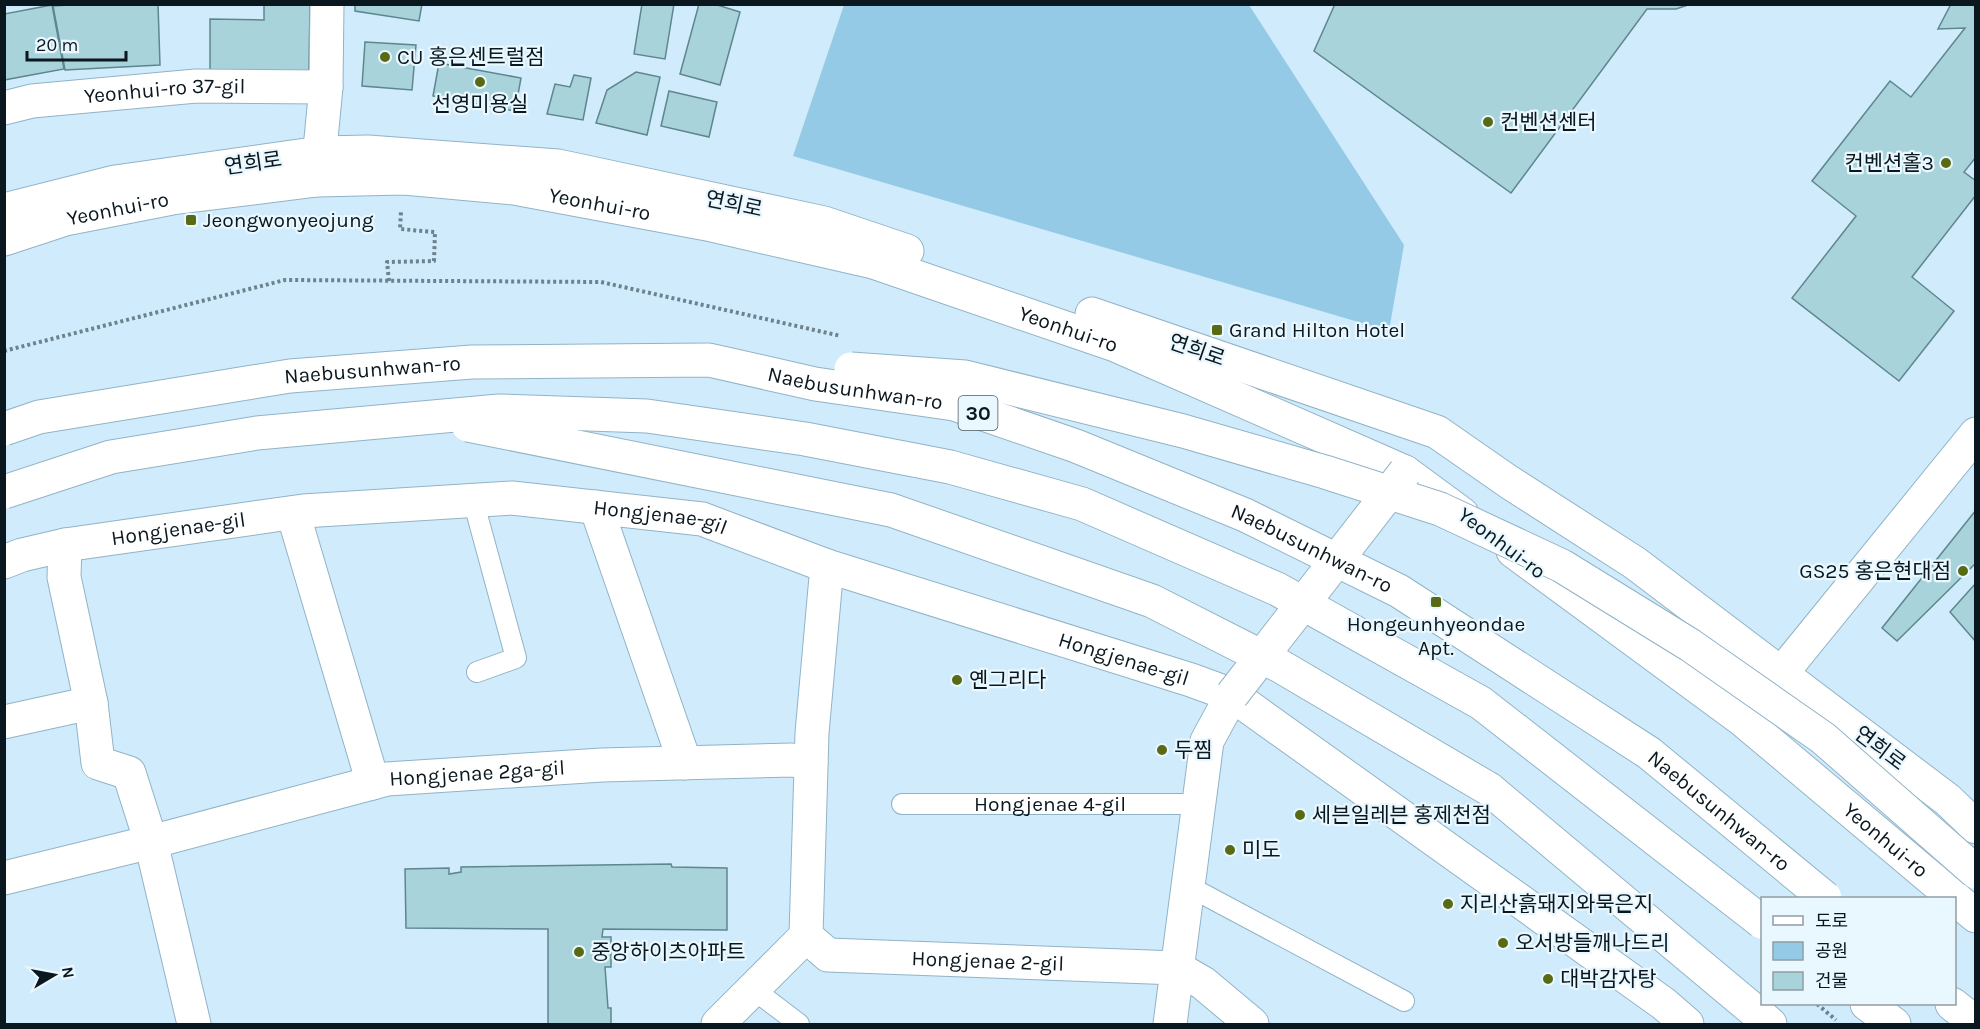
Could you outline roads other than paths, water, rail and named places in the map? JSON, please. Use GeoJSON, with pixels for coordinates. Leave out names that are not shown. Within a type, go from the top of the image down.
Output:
{"type":"FeatureCollection","features":[{"type":"Feature","properties":{"kind":"main road"},"geometry":{"type":"LineString","coordinates":[[319,167],[326,87],[327,4]]}},
{"type":"Feature","properties":{"kind":"main road","name":"Yeonhui-ro 37-gil"},"geometry":{"type":"LineString","coordinates":[[4,108],[32,101],[196,86],[326,87]]}},
{"type":"Feature","properties":{"kind":"main road","name":"연희로"},"geometry":{"type":"LineString","coordinates":[[4,210],[115,182],[319,167],[368,152],[558,166],[824,223],[1437,432],[1509,482],[1635,563],[1948,800],[1976,827]]}},
{"type":"Feature","properties":{"kind":"main road","name":"Yeonhui-ro"},"geometry":{"type":"LineString","coordinates":[[4,239],[65,219],[319,167],[404,178],[514,188],[707,224],[873,262],[1115,345],[1405,472],[1744,721],[1953,897]]}},
{"type":"Feature","properties":{"kind":"main road"},"geometry":{"type":"LineString","coordinates":[[709,360],[965,377],[1183,431],[1325,472],[1440,509],[1562,566],[1690,645],[1823,738],[1976,872]]}},
{"type":"Feature","properties":{"kind":"main road","name":"Naebusunhwan-ro"},"geometry":{"type":"LineString","coordinates":[[4,429],[39,417],[290,375],[472,362],[709,360],[814,384],[954,404],[1076,446],[1245,515],[1399,591],[1649,753],[1824,897]]}},
{"type":"Feature","properties":{"kind":"main road"},"geometry":{"type":"LineString","coordinates":[[4,492],[111,457],[257,433],[499,411],[647,416],[805,439],[939,465],[1082,504],[1277,589],[1481,703],[1761,921]]}},
{"type":"Feature","properties":{"kind":"main road"},"geometry":{"type":"LineString","coordinates":[[428,417],[891,510],[1152,601],[1280,666],[1489,789],[1770,1024]]}},
{"type":"Feature","properties":{"kind":"main road"},"geometry":{"type":"LineString","coordinates":[[1744,721],[1976,434]]}},
{"type":"Feature","properties":{"kind":"main road"},"geometry":{"type":"LineString","coordinates":[[1170,1024],[1207,741],[1232,695],[1405,472]]}},
{"type":"Feature","properties":{"kind":"main road","name":"Hongjenae-gil"},"geometry":{"type":"LineString","coordinates":[[4,562],[22,555],[65,545],[293,513],[473,500],[512,498],[702,519],[827,566],[1191,680],[1232,695],[1664,1004],[1687,1024]]}},
{"type":"Feature","properties":{"kind":"main road"},"geometry":{"type":"LineString","coordinates":[[596,507],[685,763]]}},
{"type":"Feature","properties":{"kind":"main road"},"geometry":{"type":"LineString","coordinates":[[293,513],[373,783]]}},
{"type":"Feature","properties":{"kind":"main road"},"geometry":{"type":"LineString","coordinates":[[65,545],[64,578],[91,703],[98,763],[129,773],[151,842],[194,1024]]}},
{"type":"Feature","properties":{"kind":"main road"},"geometry":{"type":"LineString","coordinates":[[718,1024],[806,936],[812,733],[827,566]]}},
{"type":"Feature","properties":{"kind":"main road"},"geometry":{"type":"LineString","coordinates":[[4,722],[91,703]]}},
{"type":"Feature","properties":{"kind":"main road","name":"Hongjenae 2ga-gil"},"geometry":{"type":"LineString","coordinates":[[4,878],[151,842],[387,779],[602,765],[792,760],[811,764]]}},
{"type":"Feature","properties":{"kind":"main road","name":"Yeonhui-ro"},"geometry":{"type":"LineString","coordinates":[[1956,899],[1976,916]]}},
{"type":"Feature","properties":{"kind":"main road","name":"Hongjenae 2-gil"},"geometry":{"type":"LineString","coordinates":[[806,936],[828,955],[1177,968]]}},
{"type":"Feature","properties":{"kind":"main road"},"geometry":{"type":"LineString","coordinates":[[1177,968],[1203,983],[1252,1024]]}},
{"type":"Feature","properties":{"kind":"main road"},"geometry":{"type":"LineString","coordinates":[[1868,1005],[1894,1024]]}},
{"type":"Feature","properties":{"kind":"main road"},"geometry":{"type":"LineString","coordinates":[[1953,1005],[1976,1023]]}},
{"type":"Feature","properties":{"kind":"lane"},"geometry":{"type":"LineString","coordinates":[[473,500],[516,658],[477,672]]}},
{"type":"Feature","properties":{"kind":"lane","name":"Hongjenae 4-gil"},"geometry":{"type":"LineString","coordinates":[[902,804],[1199,804]]}},
{"type":"Feature","properties":{"kind":"lane"},"geometry":{"type":"LineString","coordinates":[[1188,886],[1404,1001]]}},
{"type":"Feature","properties":{"kind":"lane"},"geometry":{"type":"LineString","coordinates":[[753,989],[799,1024]]}},
{"type":"Feature","properties":{"kind":"place","name":"CU 홍은센트럴점"},"geometry":{"type":"Point","coordinates":[385,57]}},
{"type":"Feature","properties":{"kind":"place","name":"선영미용실"},"geometry":{"type":"Point","coordinates":[480,82]}},
{"type":"Feature","properties":{"kind":"place","name":"컨벤션센터"},"geometry":{"type":"Point","coordinates":[1488,122]}},
{"type":"Feature","properties":{"kind":"place","name":"컨벤션홀3"},"geometry":{"type":"Point","coordinates":[1946,163]}},
{"type":"Feature","properties":{"kind":"place","name":"Jeongwonyeojung"},"geometry":{"type":"Point","coordinates":[191,220]}},
{"type":"Feature","properties":{"kind":"place","name":"Grand Hilton Hotel"},"geometry":{"type":"Point","coordinates":[1217,330]}},
{"type":"Feature","properties":{"kind":"place","name":"GS25 홍은현대점"},"geometry":{"type":"Point","coordinates":[1963,571]}},
{"type":"Feature","properties":{"kind":"place","name":"Hongeunhyeondae Apt."},"geometry":{"type":"Point","coordinates":[1436,602]}},
{"type":"Feature","properties":{"kind":"place","name":"옌그리다"},"geometry":{"type":"Point","coordinates":[957,680]}},
{"type":"Feature","properties":{"kind":"place","name":"두찜"},"geometry":{"type":"Point","coordinates":[1162,750]}},
{"type":"Feature","properties":{"kind":"place","name":"세븐일레븐 홍제천점"},"geometry":{"type":"Point","coordinates":[1300,815]}},
{"type":"Feature","properties":{"kind":"place","name":"미도"},"geometry":{"type":"Point","coordinates":[1230,850]}},
{"type":"Feature","properties":{"kind":"place","name":"지리산흙돼지와묵은지"},"geometry":{"type":"Point","coordinates":[1448,904]}},
{"type":"Feature","properties":{"kind":"place","name":"오서방들깨나드리"},"geometry":{"type":"Point","coordinates":[1503,943]}},
{"type":"Feature","properties":{"kind":"place","name":"중앙하이츠아파트"},"geometry":{"type":"Point","coordinates":[579,952]}},
{"type":"Feature","properties":{"kind":"place","name":"대박감자탕"},"geometry":{"type":"Point","coordinates":[1548,979]}}]}
